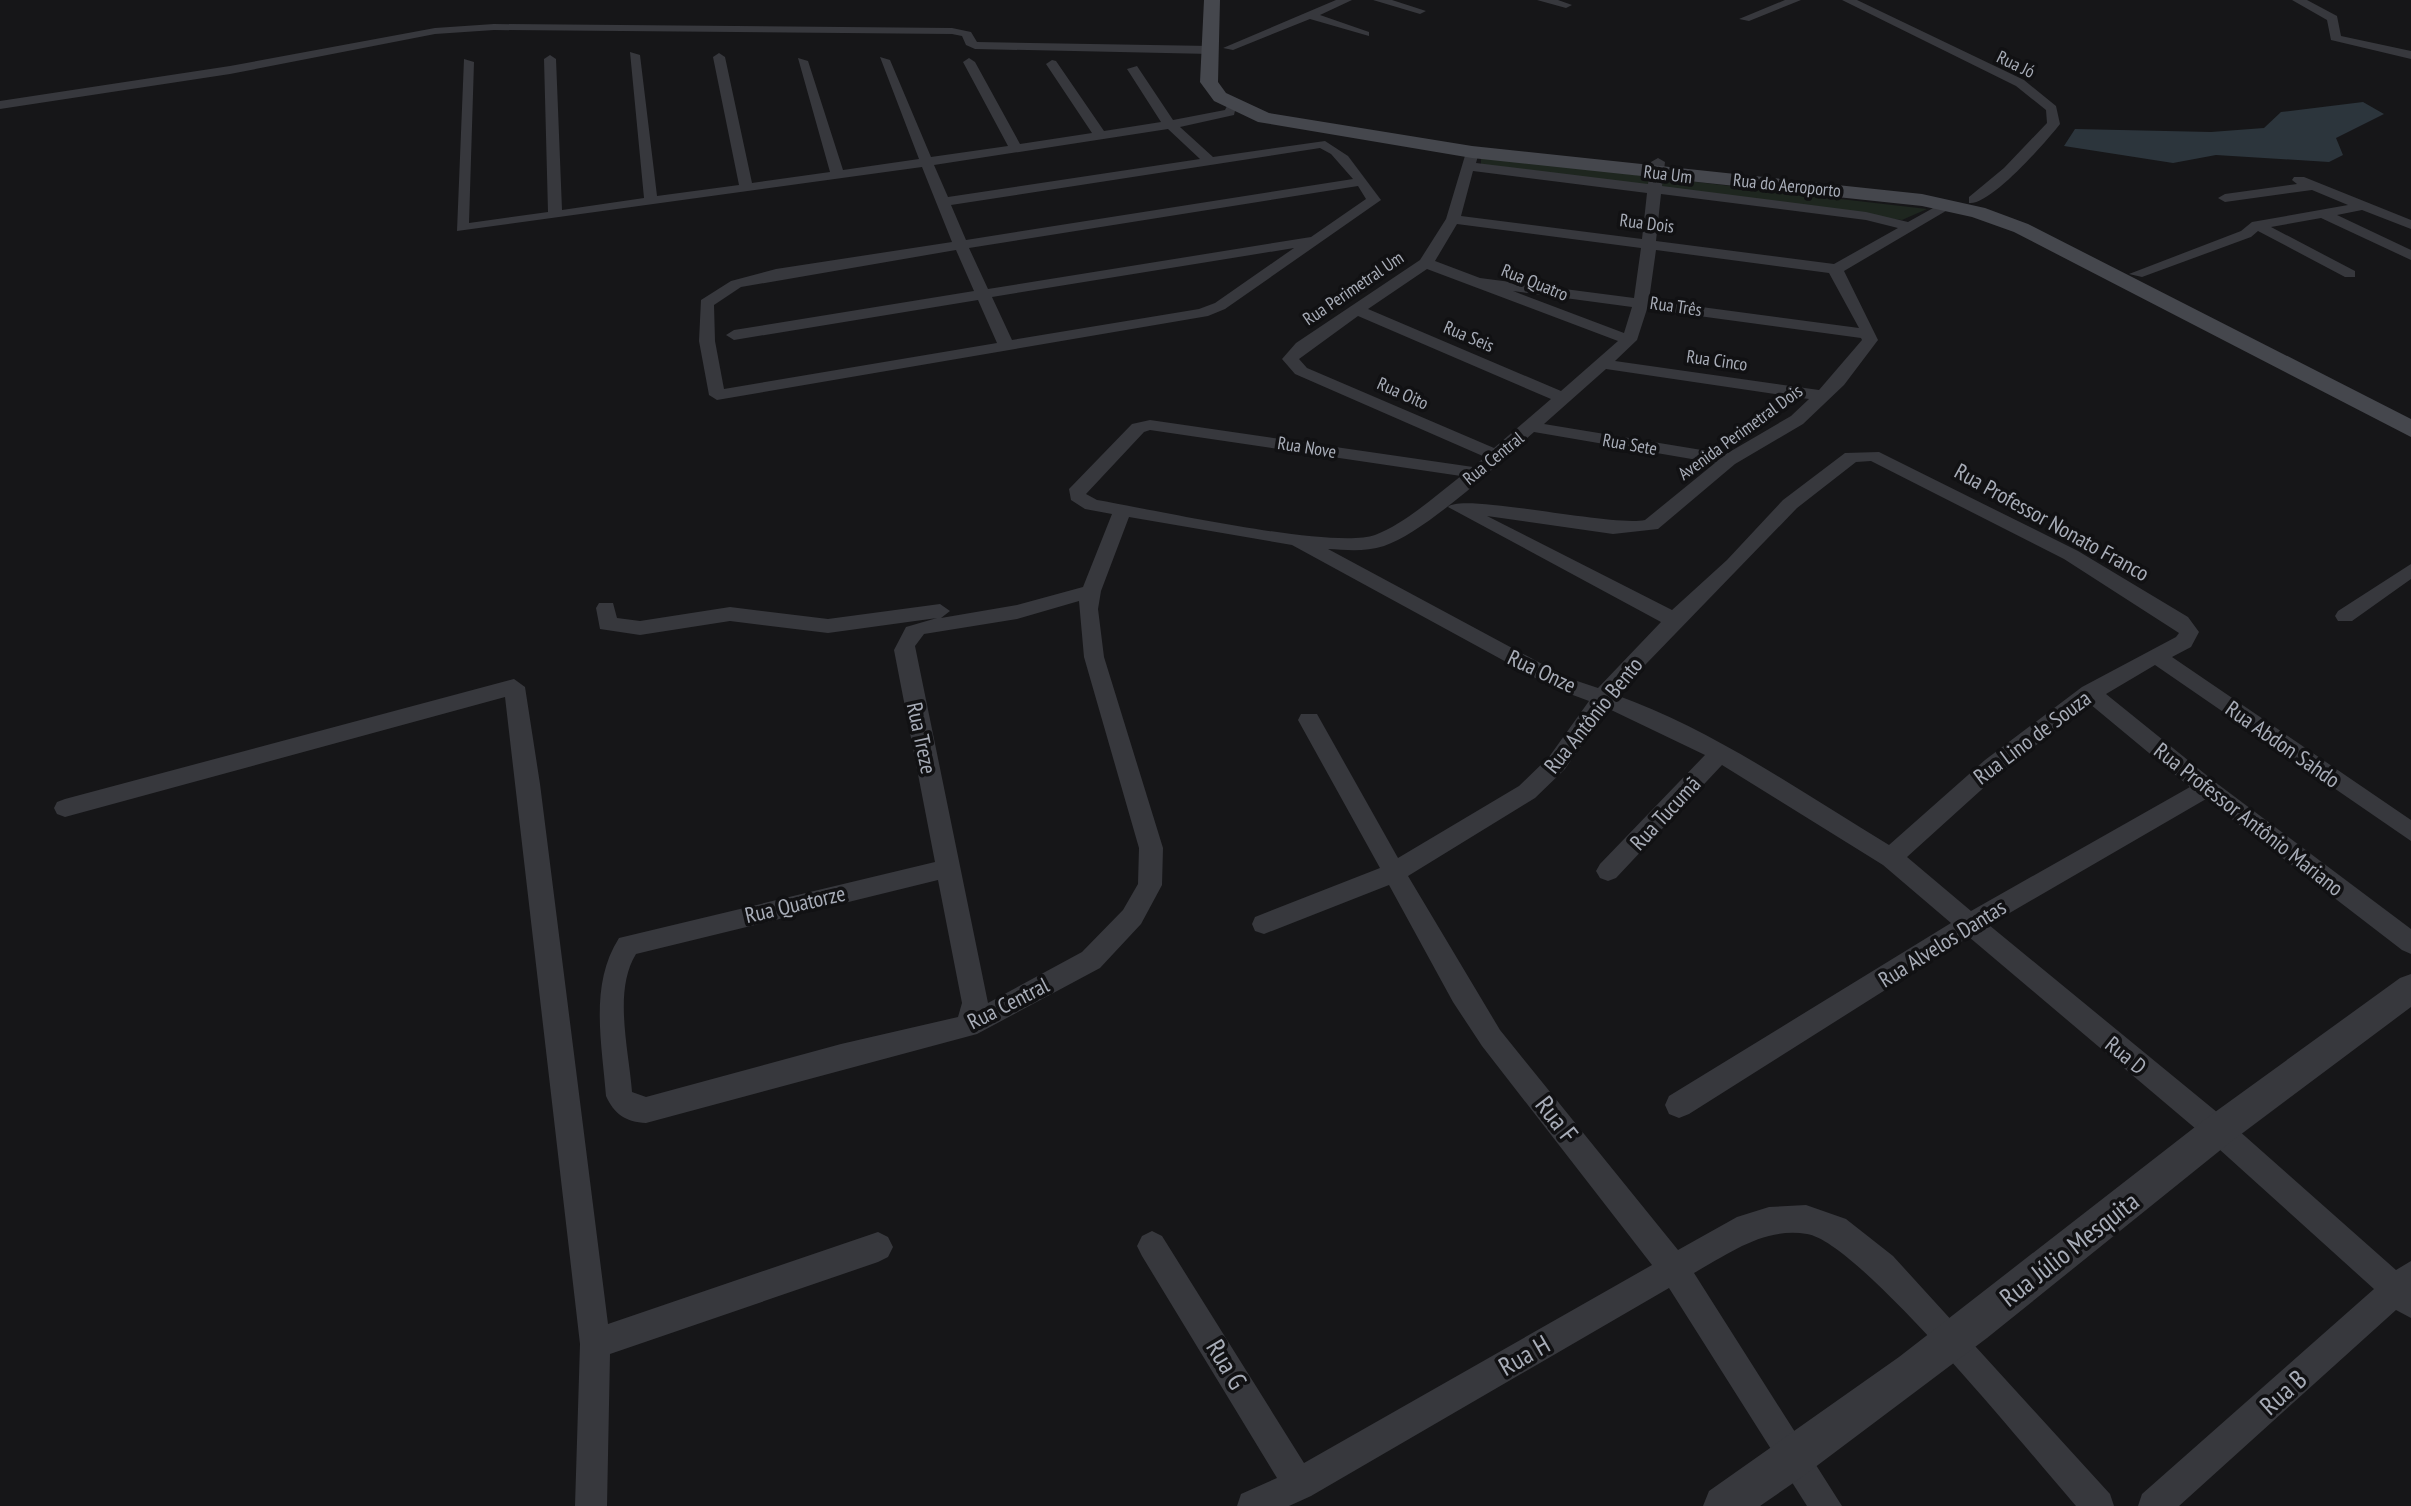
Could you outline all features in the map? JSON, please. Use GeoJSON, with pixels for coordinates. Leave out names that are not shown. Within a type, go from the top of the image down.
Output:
{"type":"FeatureCollection","features":[{"type":"Feature","properties":{"kind":"main road","name":"Rua do Aeroporto"},"geometry":{"type":"LineString","coordinates":[[1221,8],[1220,49],[1233,88],[1249,101],[1287,114],[1656,175],[1928,191],[1974,200],[2036,223],[2411,415]]}},
{"type":"Feature","properties":{"kind":"main road","name":"Rua do Aeroporto"},"geometry":{"type":"LineString","coordinates":[[1220,49],[1209,82],[1220,97],[1265,118],[1324,137],[1470,159],[1949,205],[2021,228],[2411,429]]}},
{"type":"Feature","properties":{"kind":"street"},"geometry":{"type":"LineString","coordinates":[[1323,0],[1340,2]]}},
{"type":"Feature","properties":{"kind":"street"},"geometry":{"type":"LineString","coordinates":[[1379,0],[1420,11]]}},
{"type":"Feature","properties":{"kind":"street"},"geometry":{"type":"LineString","coordinates":[[1543,0],[1566,5]]}},
{"type":"Feature","properties":{"kind":"street"},"geometry":{"type":"LineString","coordinates":[[1745,19],[1795,0]]}},
{"type":"Feature","properties":{"kind":"street","name":"Rua Jó"},"geometry":{"type":"LineString","coordinates":[[1848,0],[2020,83],[2052,109],[2054,124],[2009,171],[1974,200]]}},
{"type":"Feature","properties":{"kind":"street"},"geometry":{"type":"LineString","coordinates":[[2298,0],[2333,18],[2335,38],[2411,55]]}},
{"type":"Feature","properties":{"kind":"street"},"geometry":{"type":"LineString","coordinates":[[0,105],[230,70],[435,31],[494,27],[952,31],[967,34],[970,43],[975,45],[1220,49],[1340,2]]}},
{"type":"Feature","properties":{"kind":"street"},"geometry":{"type":"LineString","coordinates":[[1311,15],[1365,34]]}},
{"type":"Feature","properties":{"kind":"street"},"geometry":{"type":"LineString","coordinates":[[634,55],[651,201]]}},
{"type":"Feature","properties":{"kind":"street"},"geometry":{"type":"LineString","coordinates":[[719,57],[746,187]]}},
{"type":"Feature","properties":{"kind":"street"},"geometry":{"type":"LineString","coordinates":[[550,59],[555,215]]}},
{"type":"Feature","properties":{"kind":"street"},"geometry":{"type":"LineString","coordinates":[[884,60],[946,202],[962,248],[1007,346]]}},
{"type":"Feature","properties":{"kind":"street"},"geometry":{"type":"LineString","coordinates":[[802,61],[838,174]]}},
{"type":"Feature","properties":{"kind":"street"},"geometry":{"type":"LineString","coordinates":[[468,62],[459,226],[555,215],[1101,136],[1168,122],[1217,117],[1230,112],[1233,105]]}},
{"type":"Feature","properties":{"kind":"street"},"geometry":{"type":"LineString","coordinates":[[969,62],[1016,149]]}},
{"type":"Feature","properties":{"kind":"street"},"geometry":{"type":"LineString","coordinates":[[1052,64],[1101,136]]}},
{"type":"Feature","properties":{"kind":"street"},"geometry":{"type":"LineString","coordinates":[[1133,69],[1168,122],[1210,161]]}},
{"type":"Feature","properties":{"kind":"street"},"geometry":{"type":"LineString","coordinates":[[946,202],[1210,161],[1324,137],[1334,149],[1360,182],[1374,200],[1372,205],[1220,306],[1202,313],[723,397],[714,391],[706,303],[717,293],[736,284],[776,274],[962,248],[1360,182]]}},
{"type":"Feature","properties":{"kind":"street","name":"Rua Perimetral Um"},"geometry":{"type":"LineString","coordinates":[[1293,366],[1290,359],[1294,352],[1426,263],[1453,219],[1470,159]]}},
{"type":"Feature","properties":{"kind":"street","name":"Rua Um"},"geometry":{"type":"LineString","coordinates":[[1656,175],[1910,227]]}},
{"type":"Feature","properties":{"kind":"street","name":"Rua Central"},"geometry":{"type":"LineString","coordinates":[[639,941],[620,954],[613,980],[619,1096],[633,1110],[646,1110],[841,1056],[968,1026],[1091,960],[1132,917],[1150,885],[1151,848],[1091,646],[1088,609],[1091,591],[1122,511],[1297,540],[1359,545],[1396,533],[1449,503],[1477,473],[1629,340],[1640,301],[1656,175]]}},
{"type":"Feature","properties":{"kind":"street"},"geometry":{"type":"LineString","coordinates":[[2299,180],[2411,225]]}},
{"type":"Feature","properties":{"kind":"street"},"geometry":{"type":"LineString","coordinates":[[2225,198],[2313,186]]}},
{"type":"Feature","properties":{"kind":"street"},"geometry":{"type":"LineString","coordinates":[[1869,334],[1864,318],[1837,280],[1836,269],[1949,205]]}},
{"type":"Feature","properties":{"kind":"street"},"geometry":{"type":"LineString","coordinates":[[2137,274],[2246,234],[2257,225],[2364,206]]}},
{"type":"Feature","properties":{"kind":"street"},"geometry":{"type":"LineString","coordinates":[[2393,217],[2411,207]]}},
{"type":"Feature","properties":{"kind":"street"},"geometry":{"type":"LineString","coordinates":[[2326,215],[2411,256]]}},
{"type":"Feature","properties":{"kind":"street","name":"Rua Dois"},"geometry":{"type":"LineString","coordinates":[[1453,219],[1836,269]]}},
{"type":"Feature","properties":{"kind":"street"},"geometry":{"type":"LineString","coordinates":[[2257,225],[2350,274]]}},
{"type":"Feature","properties":{"kind":"street"},"geometry":{"type":"LineString","coordinates":[[734,335],[983,296],[1290,242],[1319,240]]}},
{"type":"Feature","properties":{"kind":"street","name":"Rua Quatro"},"geometry":{"type":"LineString","coordinates":[[1426,263],[1629,340]]}},
{"type":"Feature","properties":{"kind":"street","name":"Rua Três"},"geometry":{"type":"LineString","coordinates":[[1482,282],[1869,334]]}},
{"type":"Feature","properties":{"kind":"street","name":"Rua Seis"},"geometry":{"type":"LineString","coordinates":[[1356,309],[1565,399]]}},
{"type":"Feature","properties":{"kind":"street","name":"Avenida Perimetral Dois"},"geometry":{"type":"LineString","coordinates":[[1449,503],[1617,530],[1640,529],[1663,516],[1729,460],[1797,420],[1823,396],[1864,348],[1869,334]]}},
{"type":"Feature","properties":{"kind":"street","name":"Rua Cinco"},"geometry":{"type":"LineString","coordinates":[[1605,364],[1823,396]]}},
{"type":"Feature","properties":{"kind":"street","name":"Rua Oito"},"geometry":{"type":"LineString","coordinates":[[1293,366],[1497,456]]}},
{"type":"Feature","properties":{"kind":"street","name":"Rua Nove"},"geometry":{"type":"LineString","coordinates":[[1122,511],[1081,501],[1078,489],[1138,428],[1150,425],[1477,473]]}},
{"type":"Feature","properties":{"kind":"street","name":"Rua Sete"},"geometry":{"type":"LineString","coordinates":[[1532,427],[1729,460]]}},
{"type":"Feature","properties":{"kind":"street","name":"Rua Antônio Bento"},"geometry":{"type":"LineString","coordinates":[[1264,924],[1393,873],[1527,792],[1557,763],[1602,698],[1674,620],[1734,565],[1790,504],[1851,457],[1880,459]]}},
{"type":"Feature","properties":{"kind":"street","name":"Rua Professor Nonato Franco"},"geometry":{"type":"LineString","coordinates":[[1880,459],[2071,555],[2181,622],[2188,629],[2188,637]]}},
{"type":"Feature","properties":{"kind":"street"},"geometry":{"type":"LineString","coordinates":[[1449,503],[1674,620]]}},
{"type":"Feature","properties":{"kind":"street","name":"Rua Onze"},"geometry":{"type":"LineString","coordinates":[[1297,540],[1561,683],[1641,712],[1720,753],[1831,819]]}},
{"type":"Feature","properties":{"kind":"street"},"geometry":{"type":"LineString","coordinates":[[2345,616],[2411,570]]}},
{"type":"Feature","properties":{"kind":"street","name":"Rua Treze"},"geometry":{"type":"LineString","coordinates":[[968,1026],[975,1003],[904,650],[906,641],[911,631],[920,628],[1017,612],[1091,591]]}},
{"type":"Feature","properties":{"kind":"street"},"geometry":{"type":"LineString","coordinates":[[606,608],[607,624],[640,628],[730,614],[828,626],[977,607],[1017,612]]}},
{"type":"Feature","properties":{"kind":"street","name":"Rua Lino de Souza"},"geometry":{"type":"LineString","coordinates":[[1891,858],[1999,758],[2089,692],[2188,637]]}},
{"type":"Feature","properties":{"kind":"street","name":"Rua Abdon Sahdo"},"geometry":{"type":"LineString","coordinates":[[2155,655],[2411,832]]}},
{"type":"Feature","properties":{"kind":"street"},"geometry":{"type":"LineString","coordinates":[[65,808],[514,687],[529,784],[595,1344],[591,1506]]}},
{"type":"Feature","properties":{"kind":"street","name":"Rua Professor Antônio Mariano"},"geometry":{"type":"LineString","coordinates":[[2089,692],[2207,788],[2411,943]]}},
{"type":"Feature","properties":{"kind":"street","name":"Rua F"},"geometry":{"type":"LineString","coordinates":[[1309,720],[1393,873],[1491,1038],[1675,1270],[1826,1506]]}},
{"type":"Feature","properties":{"kind":"street","name":"Rua Tucumã"},"geometry":{"type":"LineString","coordinates":[[1608,871],[1720,753]]}},
{"type":"Feature","properties":{"kind":"street","name":"Rua Alvelos Dantas"},"geometry":{"type":"LineString","coordinates":[[1679,1105],[2023,891],[2207,788]]}},
{"type":"Feature","properties":{"kind":"street","name":"Rua D"},"geometry":{"type":"LineString","coordinates":[[1831,819],[1891,858],[2406,1290]]}},
{"type":"Feature","properties":{"kind":"street","name":"Rua Quatorze"},"geometry":{"type":"LineString","coordinates":[[639,941],[950,868]]}},
{"type":"Feature","properties":{"kind":"street","name":"Rua Júlio Mesquita"},"geometry":{"type":"LineString","coordinates":[[1724,1506],[1796,1458],[1952,1342],[2219,1131],[2411,988]]}},
{"type":"Feature","properties":{"kind":"street","name":"Rua H"},"geometry":{"type":"LineString","coordinates":[[1253,1506],[1291,1494],[1747,1227],[1799,1216],[1829,1223],[1852,1238],[1883,1266],[1952,1342]]}},
{"type":"Feature","properties":{"kind":"street","name":"Rua G"},"geometry":{"type":"LineString","coordinates":[[1152,1246],[1291,1494]]}},
{"type":"Feature","properties":{"kind":"street"},"geometry":{"type":"LineString","coordinates":[[595,1344],[878,1247]]}},
{"type":"Feature","properties":{"kind":"street","name":"Rua B"},"geometry":{"type":"LineString","coordinates":[[2154,1506],[2406,1290]]}},
{"type":"Feature","properties":{"kind":"street"},"geometry":{"type":"LineString","coordinates":[[1952,1342],[2098,1506]]}},
{"type":"Feature","properties":{"kind":"shaded area"},"geometry":{"type":"Polygon","coordinates":[[[2363,102],[2384,114],[2336,138],[2343,155],[2329,162],[2216,155],[2173,163],[2064,146],[2075,129],[2211,132],[2264,128],[2281,112],[2363,102]]]}},
{"type":"Feature","properties":{"kind":"shaded area"},"geometry":{"type":"Polygon","coordinates":[[[1481,157],[1927,209],[1902,220],[1481,167],[1481,157]]]}}]}
